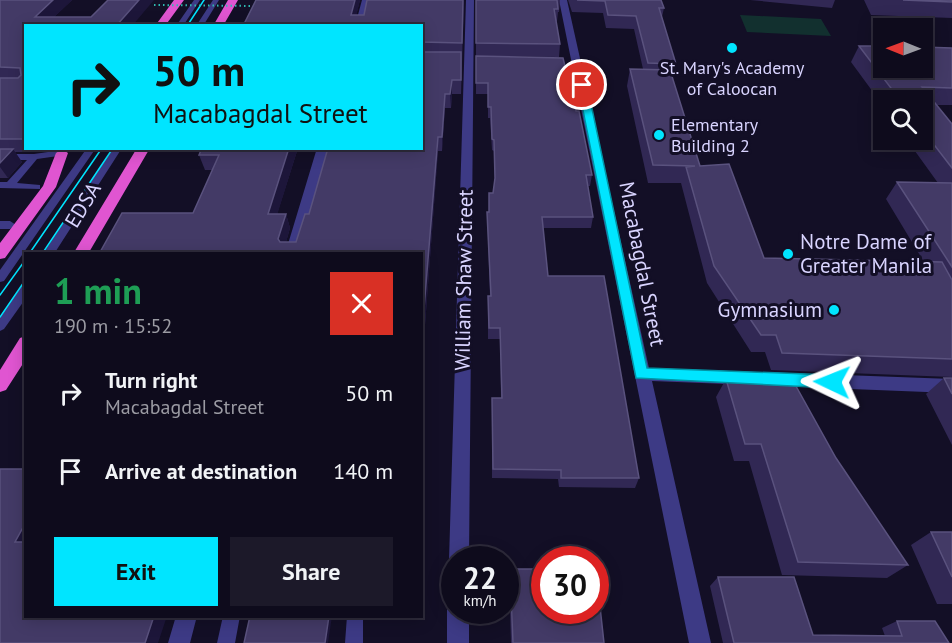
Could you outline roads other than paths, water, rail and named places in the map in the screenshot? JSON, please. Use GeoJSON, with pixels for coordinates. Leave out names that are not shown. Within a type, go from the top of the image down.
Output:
{"type":"FeatureCollection","features":[{"type":"Feature","properties":{"kind":"highway"},"geometry":{"type":"LineString","coordinates":[[162,24],[180,0]]}},
{"type":"Feature","properties":{"kind":"highway"},"geometry":{"type":"LineString","coordinates":[[219,24],[233,0]]}},
{"type":"Feature","properties":{"kind":"highway","name":"EDSA"},"geometry":{"type":"LineString","coordinates":[[81,252],[143,150]]}},
{"type":"Feature","properties":{"kind":"highway"},"geometry":{"type":"LineString","coordinates":[[0,238],[5,225],[64,151]]}},
{"type":"Feature","properties":{"kind":"highway"},"geometry":{"type":"LineString","coordinates":[[0,254],[49,187],[64,151]]}},
{"type":"Feature","properties":{"kind":"highway"},"geometry":{"type":"LineString","coordinates":[[0,385],[24,346]]}},
{"type":"Feature","properties":{"kind":"street"},"geometry":{"type":"LineString","coordinates":[[360,24],[366,0]]}},
{"type":"Feature","properties":{"kind":"street","name":"William Shaw Street"},"geometry":{"type":"LineString","coordinates":[[459,546],[467,60],[470,0]]}},
{"type":"Feature","properties":{"kind":"street","name":"Macabagdal Street"},"geometry":{"type":"LineString","coordinates":[[563,0],[572,62],[700,643]]}},
{"type":"Feature","properties":{"kind":"street"},"geometry":{"type":"LineString","coordinates":[[293,252],[322,150]]}},
{"type":"Feature","properties":{"kind":"street"},"geometry":{"type":"LineString","coordinates":[[641,374],[952,386]]}},
{"type":"Feature","properties":{"kind":"street"},"geometry":{"type":"LineString","coordinates":[[179,643],[186,618]]}},
{"type":"Feature","properties":{"kind":"street"},"geometry":{"type":"LineString","coordinates":[[458,624],[458,643]]}},
{"type":"Feature","properties":{"kind":"lane"},"geometry":{"type":"LineString","coordinates":[[180,24],[197,0]]}},
{"type":"Feature","properties":{"kind":"lane"},"geometry":{"type":"LineString","coordinates":[[200,24],[216,0]]}},
{"type":"Feature","properties":{"kind":"lane"},"geometry":{"type":"LineString","coordinates":[[189,12],[208,11]]}},
{"type":"Feature","properties":{"kind":"lane"},"geometry":{"type":"LineString","coordinates":[[0,278],[91,150]]}},
{"type":"Feature","properties":{"kind":"lane"},"geometry":{"type":"LineString","coordinates":[[49,252],[116,150]]}},
{"type":"Feature","properties":{"kind":"lane"},"geometry":{"type":"LineString","coordinates":[[0,157],[34,157],[64,151]]}},
{"type":"Feature","properties":{"kind":"lane"},"geometry":{"type":"LineString","coordinates":[[5,185],[34,157]]}},
{"type":"Feature","properties":{"kind":"lane"},"geometry":{"type":"LineString","coordinates":[[5,185],[37,187]]}},
{"type":"Feature","properties":{"kind":"lane"},"geometry":{"type":"LineString","coordinates":[[0,326],[24,291]]}},
{"type":"Feature","properties":{"kind":"lane"},"geometry":{"type":"LineString","coordinates":[[226,643],[232,618]]}},
{"type":"Feature","properties":{"kind":"lane"},"geometry":{"type":"LineString","coordinates":[[354,643],[356,618]]}},
{"type":"Feature","properties":{"kind":"tram line"},"geometry":{"type":"LineString","coordinates":[[188,24],[204,0]]}},
{"type":"Feature","properties":{"kind":"tram line"},"geometry":{"type":"LineString","coordinates":[[30,252],[101,150]]}},
{"type":"Feature","properties":{"kind":"tram line"},"geometry":{"type":"LineString","coordinates":[[43,252],[112,150]]}},
{"type":"Feature","properties":{"kind":"tram line"},"geometry":{"type":"LineString","coordinates":[[0,295],[24,262]]}},
{"type":"Feature","properties":{"kind":"tram line"},"geometry":{"type":"LineString","coordinates":[[0,317],[24,282]]}},
{"type":"Feature","properties":{"kind":"place","name":"St. Mary's Academy of Caloocan"},"geometry":{"type":"Point","coordinates":[732,48]}},
{"type":"Feature","properties":{"kind":"place","name":"Elementary Building 2"},"geometry":{"type":"Point","coordinates":[659,135]}},
{"type":"Feature","properties":{"kind":"place","name":"Notre Dame of Greater Manila"},"geometry":{"type":"Point","coordinates":[788,254]}},
{"type":"Feature","properties":{"kind":"place","name":"Gymnasium"},"geometry":{"type":"Point","coordinates":[834,310]}}]}
